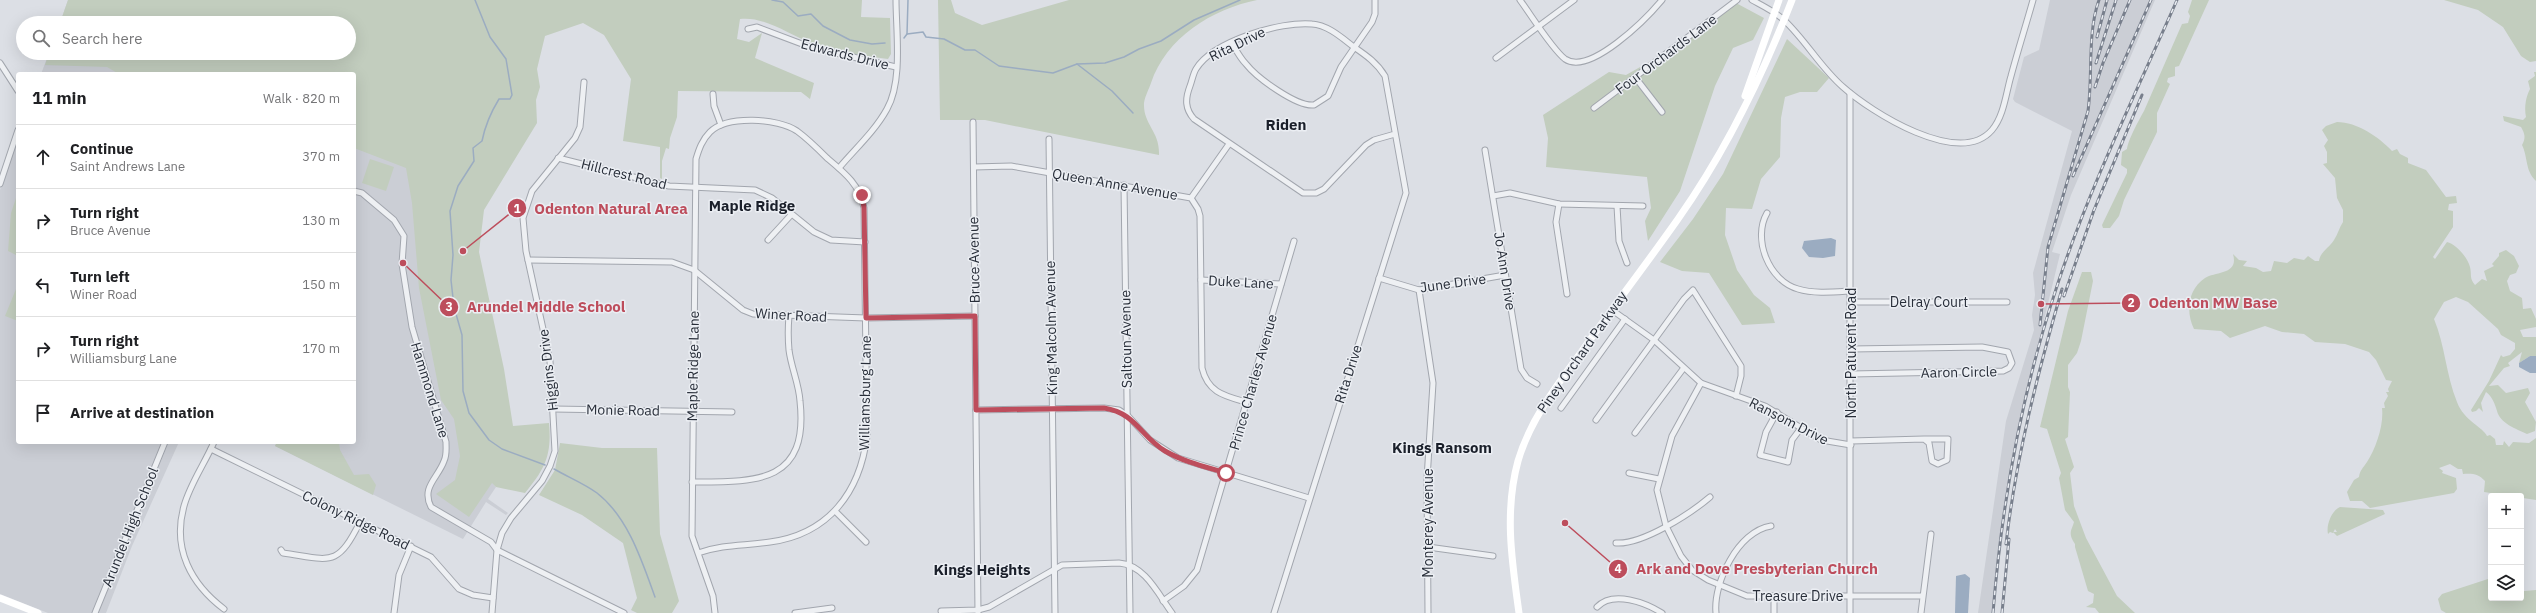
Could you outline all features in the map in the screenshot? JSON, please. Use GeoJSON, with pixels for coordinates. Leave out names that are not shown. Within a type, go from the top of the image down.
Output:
{"type":"FeatureCollection","features":[{"type":"Feature","properties":{"kind":"main road","name":"Piney Orchard Parkway"},"geometry":{"type":"LineString","coordinates":[[1738,119],[1778,0]]}},
{"type":"Feature","properties":{"kind":"main road","name":"Piney Orchard Parkway"},"geometry":{"type":"LineString","coordinates":[[1519,613],[1510,522],[1510,499],[1518,462],[1539,412],[1692,199],[1718,158],[1738,119],[1792,0]]}},
{"type":"Feature","properties":{"kind":"main road"},"geometry":{"type":"LineString","coordinates":[[0,598],[38,613]]}},
{"type":"Feature","properties":{"kind":"street"},"geometry":{"type":"LineString","coordinates":[[839,168],[876,125],[888,108],[895,89],[896,0]]}},
{"type":"Feature","properties":{"kind":"street"},"geometry":{"type":"LineString","coordinates":[[1232,43],[1240,57],[1254,72],[1299,103],[1306,106],[1322,101],[1328,96],[1341,67],[1372,22],[1375,14],[1375,0]]}},
{"type":"Feature","properties":{"kind":"street"},"geometry":{"type":"LineString","coordinates":[[1520,0],[1567,60],[1576,63],[1587,62],[1594,58],[1642,23],[1662,0]]}},
{"type":"Feature","properties":{"kind":"street"},"geometry":{"type":"LineString","coordinates":[[1496,58],[1574,0]]}},
{"type":"Feature","properties":{"kind":"street","name":"Four Orchards Lane"},"geometry":{"type":"LineString","coordinates":[[1594,108],[1737,0]]}},
{"type":"Feature","properties":{"kind":"street"},"geometry":{"type":"LineString","coordinates":[[1752,0],[1784,20],[1850,93],[1888,118],[1932,139],[1958,142],[1981,137],[1991,130],[1999,118],[2033,0]]}},
{"type":"Feature","properties":{"kind":"street","name":"Rita Drive"},"geometry":{"type":"LineString","coordinates":[[1274,613],[1406,193],[1385,76],[1375,62],[1324,27],[1313,24],[1266,28],[1232,43],[1204,60],[1196,69],[1187,93],[1186,104],[1188,113],[1194,119],[1297,191],[1310,194],[1324,189],[1366,145],[1374,140],[1395,134]]}},
{"type":"Feature","properties":{"kind":"street","name":"Edwards Drive"},"geometry":{"type":"LineString","coordinates":[[748,29],[757,27],[810,48],[896,66]]}},
{"type":"Feature","properties":{"kind":"street"},"geometry":{"type":"LineString","coordinates":[[0,63],[16,88]]}},
{"type":"Feature","properties":{"kind":"street"},"geometry":{"type":"LineString","coordinates":[[1635,77],[1662,112]]}},
{"type":"Feature","properties":{"kind":"street","name":"Higgins Drive"},"geometry":{"type":"LineString","coordinates":[[492,613],[497,550],[502,533],[511,518],[542,481],[550,466],[555,451],[554,409],[548,346],[523,237],[526,205],[532,191],[580,127],[584,82]]}},
{"type":"Feature","properties":{"kind":"street","name":"North Patuxent Road"},"geometry":{"type":"LineString","coordinates":[[1850,93],[1850,613]]}},
{"type":"Feature","properties":{"kind":"street"},"geometry":{"type":"LineString","coordinates":[[713,94],[714,106],[721,125]]}},
{"type":"Feature","properties":{"kind":"street","name":"Williamsburg Lane"},"geometry":{"type":"LineString","coordinates":[[698,553],[728,544],[785,540],[804,532],[836,512],[857,480],[865,455],[867,436],[865,242],[862,195],[855,183],[797,131],[778,122],[738,121],[721,125]]}},
{"type":"Feature","properties":{"kind":"street","name":"Bruce Avenue"},"geometry":{"type":"LineString","coordinates":[[973,122],[978,611]]}},
{"type":"Feature","properties":{"kind":"street","name":"Maple Ridge Lane"},"geometry":{"type":"LineString","coordinates":[[715,613],[713,596],[692,536],[695,187],[696,159],[701,143],[710,132],[721,125]]}},
{"type":"Feature","properties":{"kind":"street"},"geometry":{"type":"LineString","coordinates":[[0,184],[16,136]]}},
{"type":"Feature","properties":{"kind":"street","name":"King Malcolm Avenue"},"geometry":{"type":"LineString","coordinates":[[1049,139],[1055,613]]}},
{"type":"Feature","properties":{"kind":"street"},"geometry":{"type":"LineString","coordinates":[[1191,198],[1229,144]]}},
{"type":"Feature","properties":{"kind":"street","name":"Jo Ann Drive"},"geometry":{"type":"LineString","coordinates":[[1485,150],[1521,369],[1527,378],[1537,384]]}},
{"type":"Feature","properties":{"kind":"street","name":"Hillcrest Road"},"geometry":{"type":"LineString","coordinates":[[558,158],[669,186],[755,190],[772,198],[791,215],[814,232],[831,240],[865,242]]}},
{"type":"Feature","properties":{"kind":"street","name":"Queen Anne Avenue"},"geometry":{"type":"LineString","coordinates":[[974,167],[1011,166],[1191,198],[1198,209],[1200,216],[1204,377],[1214,391],[1246,402]]}},
{"type":"Feature","properties":{"kind":"street","name":"Saltoun Avenue"},"geometry":{"type":"LineString","coordinates":[[1124,185],[1130,613]]}},
{"type":"Feature","properties":{"kind":"street","name":"Hammond Lane"},"geometry":{"type":"LineString","coordinates":[[356,192],[362,193],[394,220],[404,236],[402,264],[412,327],[446,442],[444,462],[428,489],[427,499],[431,507],[491,542],[497,550],[624,613]]}},
{"type":"Feature","properties":{"kind":"street"},"geometry":{"type":"LineString","coordinates":[[1493,196],[1520,194],[1559,204],[1643,206]]}},
{"type":"Feature","properties":{"kind":"street"},"geometry":{"type":"LineString","coordinates":[[1559,204],[1556,222],[1567,294]]}},
{"type":"Feature","properties":{"kind":"street"},"geometry":{"type":"LineString","coordinates":[[1617,206],[1618,241],[1627,263]]}},
{"type":"Feature","properties":{"kind":"street"},"geometry":{"type":"LineString","coordinates":[[1767,214],[1762,222],[1761,239],[1763,252],[1777,276],[1789,286],[1798,289],[1851,291]]}},
{"type":"Feature","properties":{"kind":"street"},"geometry":{"type":"LineString","coordinates":[[768,240],[791,215]]}},
{"type":"Feature","properties":{"kind":"street","name":"Prince Charles Avenue"},"geometry":{"type":"LineString","coordinates":[[1163,601],[1184,586],[1197,570],[1294,241]]}},
{"type":"Feature","properties":{"kind":"street","name":"Winer Road"},"geometry":{"type":"LineString","coordinates":[[528,260],[672,262],[694,270],[743,310],[754,314],[866,318],[975,316]]}},
{"type":"Feature","properties":{"kind":"street","name":"June Drive"},"geometry":{"type":"LineString","coordinates":[[1379,278],[1419,290],[1505,275]]}},
{"type":"Feature","properties":{"kind":"street","name":"Duke Lane"},"geometry":{"type":"LineString","coordinates":[[1201,280],[1282,284]]}},
{"type":"Feature","properties":{"kind":"street","name":"Monterey Avenue"},"geometry":{"type":"LineString","coordinates":[[1419,290],[1433,383],[1428,456],[1428,613]]}},
{"type":"Feature","properties":{"kind":"street"},"geometry":{"type":"LineString","coordinates":[[1596,420],[1684,299],[1693,290],[1741,366],[1742,376],[1736,396]]}},
{"type":"Feature","properties":{"kind":"street","name":"Delray Court"},"geometry":{"type":"LineString","coordinates":[[1851,302],[2007,302]]}},
{"type":"Feature","properties":{"kind":"street","name":"Ransom Drive"},"geometry":{"type":"LineString","coordinates":[[1612,310],[1654,340],[1683,369],[1701,383],[1777,412],[1826,442],[1851,443],[1924,439],[1948,439],[1947,460],[1942,464],[1932,461],[1929,443],[1924,439]]}},
{"type":"Feature","properties":{"kind":"street"},"geometry":{"type":"LineString","coordinates":[[692,482],[740,482],[760,478],[783,468],[795,453],[799,439],[800,401],[789,351],[789,316]]}},
{"type":"Feature","properties":{"kind":"street"},"geometry":{"type":"LineString","coordinates":[[1561,408],[1625,319]]}},
{"type":"Feature","properties":{"kind":"street","name":"Aaron Circle"},"geometry":{"type":"LineString","coordinates":[[1851,349],[1982,347],[2008,352],[2012,363],[2009,368],[2003,372],[1851,374]]}},
{"type":"Feature","properties":{"kind":"street"},"geometry":{"type":"LineString","coordinates":[[1635,433],[1683,369]]}},
{"type":"Feature","properties":{"kind":"street","name":"Treasure Drive"},"geometry":{"type":"LineString","coordinates":[[1701,383],[1672,436],[1659,479],[1658,499],[1666,526],[1686,564],[1699,575],[1718,585],[1747,596],[1921,596]]}},
{"type":"Feature","properties":{"kind":"street"},"geometry":{"type":"LineString","coordinates":[[976,410],[1052,408],[1104,408],[1119,410],[1128,416],[1164,450],[1178,458],[1309,498]]}},
{"type":"Feature","properties":{"kind":"street","name":"Monie Road"},"geometry":{"type":"LineString","coordinates":[[554,409],[732,412]]}},
{"type":"Feature","properties":{"kind":"street"},"geometry":{"type":"LineString","coordinates":[[1777,412],[1766,432],[1760,455],[1788,462],[1792,440],[1801,428]]}},
{"type":"Feature","properties":{"kind":"street","name":"Arundel High School"},"geometry":{"type":"LineString","coordinates":[[95,613],[164,444]]}},
{"type":"Feature","properties":{"kind":"street"},"geometry":{"type":"LineString","coordinates":[[213,444],[184,505],[180,540],[183,554],[194,579],[209,598],[224,609]]}},
{"type":"Feature","properties":{"kind":"street","name":"Colony Ridge Road"},"geometry":{"type":"LineString","coordinates":[[211,449],[431,557],[459,588],[473,595],[493,598]]}},
{"type":"Feature","properties":{"kind":"street"},"geometry":{"type":"LineString","coordinates":[[1629,473],[1659,479]]}},
{"type":"Feature","properties":{"kind":"street"},"geometry":{"type":"LineString","coordinates":[[1616,543],[1628,543],[1666,526],[1689,514],[1710,497]]}},
{"type":"Feature","properties":{"kind":"street"},"geometry":{"type":"LineString","coordinates":[[836,512],[866,542]]}},
{"type":"Feature","properties":{"kind":"street"},"geometry":{"type":"LineString","coordinates":[[281,550],[284,553],[313,558],[334,557],[348,546],[360,522]]}},
{"type":"Feature","properties":{"kind":"street"},"geometry":{"type":"LineString","coordinates":[[1716,613],[1714,601],[1718,585],[1730,561],[1744,542],[1759,530],[1771,526]]}},
{"type":"Feature","properties":{"kind":"street"},"geometry":{"type":"LineString","coordinates":[[1921,613],[1921,596],[1931,534]]}},
{"type":"Feature","properties":{"kind":"street"},"geometry":{"type":"LineString","coordinates":[[394,613],[399,574],[410,546]]}},
{"type":"Feature","properties":{"kind":"street"},"geometry":{"type":"LineString","coordinates":[[1428,547],[1493,556]]}},
{"type":"Feature","properties":{"kind":"street"},"geometry":{"type":"LineString","coordinates":[[941,611],[978,611],[1054,568],[1071,563],[1118,563],[1129,566],[1144,575],[1172,613]]}},
{"type":"Feature","properties":{"kind":"street"},"geometry":{"type":"LineString","coordinates":[[1774,596],[1774,613]]}},
{"type":"Feature","properties":{"kind":"street"},"geometry":{"type":"LineString","coordinates":[[1597,607],[1605,600],[1619,599],[1641,603],[1662,613]]}},
{"type":"Feature","properties":{"kind":"street"},"geometry":{"type":"LineString","coordinates":[[795,613],[832,608]]}},
{"type":"Feature","properties":{"kind":"shaded area"},"geometry":{"type":"Polygon","coordinates":[[[68,0],[346,0],[477,146],[473,459],[496,487],[488,499],[508,513],[506,515],[486,502],[463,539],[275,446],[276,444],[356,444],[356,72],[42,72],[46,60],[356,60],[356,16],[62,16],[68,0]]]}},
{"type":"Feature","properties":{"kind":"shaded area"},"geometry":{"type":"Polygon","coordinates":[[[2050,0],[2155,0],[2071,195],[2052,252],[2060,254],[2017,431],[1995,582],[1993,613],[1978,613],[2006,421],[2034,330],[2032,315],[2035,295],[2033,273],[2072,131],[2015,102],[2013,99],[2024,57],[2039,50],[2050,0]]]}},
{"type":"Feature","properties":{"kind":"shaded area"},"geometry":{"type":"Polygon","coordinates":[[[16,145],[16,444],[178,444],[132,546],[106,613],[48,613],[0,594],[0,190],[16,145]]]}},
{"type":"Feature","properties":{"kind":"green space"},"geometry":{"type":"Polygon","coordinates":[[[68,0],[862,0],[861,17],[890,18],[891,54],[888,59],[840,51],[803,40],[759,20],[740,19],[737,39],[749,42],[762,33],[755,58],[814,83],[810,99],[801,92],[678,91],[677,117],[670,138],[669,149],[666,148],[662,161],[662,179],[660,178],[660,147],[623,141],[631,79],[604,35],[583,23],[545,36],[537,69],[540,87],[536,100],[537,123],[484,210],[479,252],[504,369],[513,426],[549,423],[550,434],[548,453],[546,461],[538,476],[525,493],[496,487],[492,483],[469,517],[436,494],[455,480],[460,456],[454,419],[441,400],[419,288],[412,203],[406,168],[356,149],[356,72],[116,72],[107,67],[45,65],[47,60],[356,60],[356,16],[62,16],[68,0]]]}},
{"type":"Feature","properties":{"kind":"green space"},"geometry":{"type":"Polygon","coordinates":[[[938,0],[951,0],[955,13],[982,25],[1069,0],[1257,0],[1224,10],[1193,28],[1179,39],[1158,67],[1146,95],[1144,111],[1157,140],[1159,155],[985,120],[940,120],[938,0]]]}},
{"type":"Feature","properties":{"kind":"green space"},"geometry":{"type":"Polygon","coordinates":[[[2192,0],[2209,0],[2179,66],[2175,67],[2175,76],[2168,78],[2167,82],[2170,84],[2157,113],[2157,132],[2124,200],[2119,216],[2110,228],[2103,228],[2102,225],[2127,173],[2127,169],[2121,165],[2122,152],[2127,149],[2182,24],[2188,23],[2190,16],[2188,12],[2192,0]]]}},
{"type":"Feature","properties":{"kind":"green space"},"geometry":{"type":"Polygon","coordinates":[[[2444,0],[2536,0],[2536,61],[2530,62],[2521,56],[2503,27],[2478,10],[2444,0]]]}},
{"type":"Feature","properties":{"kind":"green space"},"geometry":{"type":"Polygon","coordinates":[[[1736,3],[1764,18],[1753,40],[1733,48],[1715,86],[1680,191],[1648,241],[1645,221],[1651,208],[1647,177],[1546,167],[1548,138],[1543,115],[1609,72],[1626,75],[1681,44],[1736,3]]]}},
{"type":"Feature","properties":{"kind":"green space"},"geometry":{"type":"Polygon","coordinates":[[[1787,39],[1829,78],[1817,92],[1800,92],[1785,97],[1781,118],[1780,157],[1761,179],[1752,209],[1726,208],[1725,235],[1737,270],[1754,295],[1770,308],[1775,323],[1742,325],[1709,273],[1682,271],[1660,262],[1693,219],[1723,174],[1787,39]]]}},
{"type":"Feature","properties":{"kind":"green space"},"geometry":{"type":"Polygon","coordinates":[[[2534,72],[2536,72],[2536,181],[2532,177],[2528,168],[2522,145],[2524,134],[2521,127],[2504,121],[2503,116],[2523,120],[2526,117],[2525,109],[2527,95],[2530,89],[2528,81],[2535,76],[2534,72]]]}},
{"type":"Feature","properties":{"kind":"green space"},"geometry":{"type":"Polygon","coordinates":[[[2337,122],[2360,127],[2381,141],[2392,151],[2397,149],[2400,154],[2408,158],[2408,163],[2426,170],[2446,197],[2456,196],[2457,203],[2449,204],[2448,210],[2453,211],[2453,227],[2433,257],[2435,259],[2447,242],[2454,245],[2469,263],[2471,278],[2475,285],[2482,279],[2487,281],[2484,271],[2494,266],[2492,264],[2499,256],[2499,253],[2506,250],[2514,256],[2519,266],[2516,273],[2510,275],[2507,281],[2510,291],[2522,298],[2523,309],[2531,308],[2536,319],[2536,327],[2520,330],[2523,337],[2536,337],[2536,356],[2530,356],[2519,363],[2522,352],[2508,363],[2510,366],[2504,368],[2489,386],[2498,385],[2506,393],[2528,388],[2530,393],[2525,402],[2536,422],[2535,431],[2527,434],[2513,428],[2501,419],[2492,398],[2486,392],[2481,403],[2483,412],[2479,408],[2472,412],[2471,410],[2489,381],[2501,355],[2503,357],[2510,355],[2515,349],[2515,343],[2501,335],[2498,329],[2468,302],[2456,297],[2444,302],[2434,319],[2441,339],[2453,392],[2460,409],[2464,414],[2487,436],[2490,435],[2495,439],[2496,445],[2503,445],[2504,441],[2509,447],[2513,442],[2529,443],[2536,438],[2536,500],[2524,498],[2524,493],[2484,492],[2485,481],[2483,479],[2475,474],[2463,474],[2462,469],[2458,469],[2450,464],[2439,468],[2443,471],[2442,473],[2456,478],[2457,489],[2454,493],[2370,508],[2362,501],[2350,501],[2347,492],[2354,480],[2359,477],[2376,443],[2381,429],[2382,408],[2385,408],[2384,403],[2388,396],[2386,392],[2389,392],[2388,389],[2392,381],[2386,380],[2376,360],[2369,352],[2345,344],[2315,342],[2304,334],[2282,332],[2265,326],[2230,338],[2221,331],[2194,329],[2191,323],[2189,309],[2195,289],[2205,278],[2230,269],[2233,266],[2234,261],[2233,254],[2239,260],[2247,261],[2243,266],[2256,268],[2263,272],[2271,271],[2274,261],[2287,263],[2294,258],[2304,260],[2308,256],[2315,261],[2319,261],[2323,252],[2332,243],[2343,222],[2343,210],[2337,198],[2335,178],[2323,164],[2327,163],[2327,152],[2324,146],[2328,140],[2322,130],[2326,126],[2337,122]]]}},
{"type":"Feature","properties":{"kind":"green space"},"geometry":{"type":"Polygon","coordinates":[[[370,159],[394,167],[386,191],[362,183],[370,159]]]}},
{"type":"Feature","properties":{"kind":"green space"},"geometry":{"type":"Polygon","coordinates":[[[16,198],[16,255],[8,251],[11,213],[16,198]]]}},
{"type":"Feature","properties":{"kind":"green space"},"geometry":{"type":"Polygon","coordinates":[[[2082,272],[2091,272],[2093,281],[2081,341],[2077,353],[2068,365],[2068,387],[2070,392],[2068,437],[2065,439],[2074,467],[2070,473],[2074,506],[2086,538],[2117,596],[2135,613],[2099,613],[2095,608],[2086,607],[2093,603],[2094,594],[2088,591],[2075,544],[2071,537],[2074,522],[2065,510],[2059,478],[2061,473],[2047,429],[2040,427],[2068,311],[2082,272]]]}},
{"type":"Feature","properties":{"kind":"green space"},"geometry":{"type":"Polygon","coordinates":[[[16,289],[16,320],[5,316],[16,289]]]}},
{"type":"Feature","properties":{"kind":"green space"},"geometry":{"type":"Polygon","coordinates":[[[560,443],[602,448],[657,448],[660,534],[679,601],[672,613],[637,613],[631,610],[637,598],[623,543],[582,515],[539,495],[555,470],[560,443]]]}},
{"type":"Feature","properties":{"kind":"green space"},"geometry":{"type":"Polygon","coordinates":[[[276,444],[339,444],[340,450],[354,475],[369,474],[376,485],[373,495],[275,446],[276,444]]]}},
{"type":"Feature","properties":{"kind":"green space"},"geometry":{"type":"Polygon","coordinates":[[[2340,507],[2383,510],[2385,514],[2337,536],[2333,532],[2328,534],[2329,523],[2334,512],[2340,507]]]}},
{"type":"Feature","properties":{"kind":"green space"},"geometry":{"type":"Polygon","coordinates":[[[2488,579],[2488,601],[2524,601],[2524,591],[2536,590],[2536,613],[2446,613],[2441,610],[2438,599],[2442,594],[2488,579]]]}},
{"type":"Feature","properties":{"kind":"water"},"geometry":{"type":"Polygon","coordinates":[[[1831,238],[1836,240],[1835,256],[1823,258],[1809,257],[1802,248],[1804,241],[1831,238]]]}},
{"type":"Feature","properties":{"kind":"water"},"geometry":{"type":"Polygon","coordinates":[[[2530,356],[2536,356],[2536,373],[2530,373],[2519,367],[2519,363],[2530,356]]]}},
{"type":"Feature","properties":{"kind":"water"},"geometry":{"type":"Polygon","coordinates":[[[1965,574],[1970,578],[1968,613],[1955,613],[1956,576],[1965,574]]]}},
{"type":"Feature","properties":{"kind":"waterway"},"geometry":{"type":"LineString","coordinates":[[475,0],[490,37],[506,59],[512,95],[510,99],[499,99],[493,109],[482,141],[473,148],[474,161],[458,186],[450,211],[453,255],[451,280],[454,307],[462,335],[463,391],[469,413],[489,440],[502,449],[545,465]]}},
{"type":"Feature","properties":{"kind":"waterway"},"geometry":{"type":"LineString","coordinates":[[772,0],[783,2],[798,16],[811,14],[823,26],[850,40],[872,44],[885,43]]}},
{"type":"Feature","properties":{"kind":"waterway"},"geometry":{"type":"LineString","coordinates":[[907,34],[908,0]]}},
{"type":"Feature","properties":{"kind":"waterway"},"geometry":{"type":"LineString","coordinates":[[904,38],[907,34],[923,32],[926,37],[944,39],[965,50],[975,50],[999,66],[1053,73],[1077,64],[1105,63],[1124,57],[1139,49],[1161,41],[1194,20],[1240,0]]}},
{"type":"Feature","properties":{"kind":"waterway"},"geometry":{"type":"LineString","coordinates":[[1077,64],[1112,91],[1133,113]]}},
{"type":"Feature","properties":{"kind":"waterway"},"geometry":{"type":"LineString","coordinates":[[554,469],[597,493],[617,514],[633,540],[655,597]]}},
{"type":"Feature","properties":{"kind":"railway"},"geometry":{"type":"LineString","coordinates":[[2040,325],[2048,247],[2088,111],[2093,26],[2099,0]]}},
{"type":"Feature","properties":{"kind":"railway"},"geometry":{"type":"LineString","coordinates":[[2097,37],[2107,0]]}},
{"type":"Feature","properties":{"kind":"railway"},"geometry":{"type":"LineString","coordinates":[[2096,63],[2116,0]]}},
{"type":"Feature","properties":{"kind":"railway"},"geometry":{"type":"LineString","coordinates":[[2095,87],[2103,63],[2130,0]]}},
{"type":"Feature","properties":{"kind":"railway"},"geometry":{"type":"LineString","coordinates":[[2073,176],[2151,0]]}},
{"type":"Feature","properties":{"kind":"railway"},"geometry":{"type":"LineString","coordinates":[[1993,613],[2002,529],[2015,446],[2045,323],[2084,211],[2177,0]]}},
{"type":"Feature","properties":{"kind":"railway"},"geometry":{"type":"LineString","coordinates":[[2064,296],[2094,210],[2142,95]]}},
{"type":"Feature","properties":{"kind":"railway"},"geometry":{"type":"LineString","coordinates":[[2006,544],[2010,511],[2029,415],[2062,289]]}},
{"type":"Feature","properties":{"kind":"railway"},"geometry":{"type":"LineString","coordinates":[[2002,613],[2009,539]]}},
{"type":"Feature","properties":{"kind":"place","name":"Odenton Natural Area"},"geometry":{"type":"Point","coordinates":[463,251]}},
{"type":"Feature","properties":{"kind":"place","name":"Arundel Middle School"},"geometry":{"type":"Point","coordinates":[403,263]}},
{"type":"Feature","properties":{"kind":"place","name":"Odenton MW Base"},"geometry":{"type":"Point","coordinates":[2041,304]}},
{"type":"Feature","properties":{"kind":"place","name":"Ark and Dove Presbyterian Church"},"geometry":{"type":"Point","coordinates":[1565,523]}},
{"type":"Feature","properties":{"kind":"district","name":"Riden"},"geometry":{"type":"Point","coordinates":[1286,124]}},
{"type":"Feature","properties":{"kind":"district","name":"Maple Ridge"},"geometry":{"type":"Point","coordinates":[752,205]}},
{"type":"Feature","properties":{"kind":"district","name":"Kings Ransom"},"geometry":{"type":"Point","coordinates":[1442,447]}},
{"type":"Feature","properties":{"kind":"district","name":"Kings Heights"},"geometry":{"type":"Point","coordinates":[982,569]}},
{"type":"Feature","properties":{"kind":"route"},"geometry":{"type":"LineString","coordinates":[[862,195],[864,208],[866,318],[975,316],[976,410],[1104,408],[1119,410],[1128,416],[1150,440],[1164,450],[1178,458],[1226,473]]}}]}
